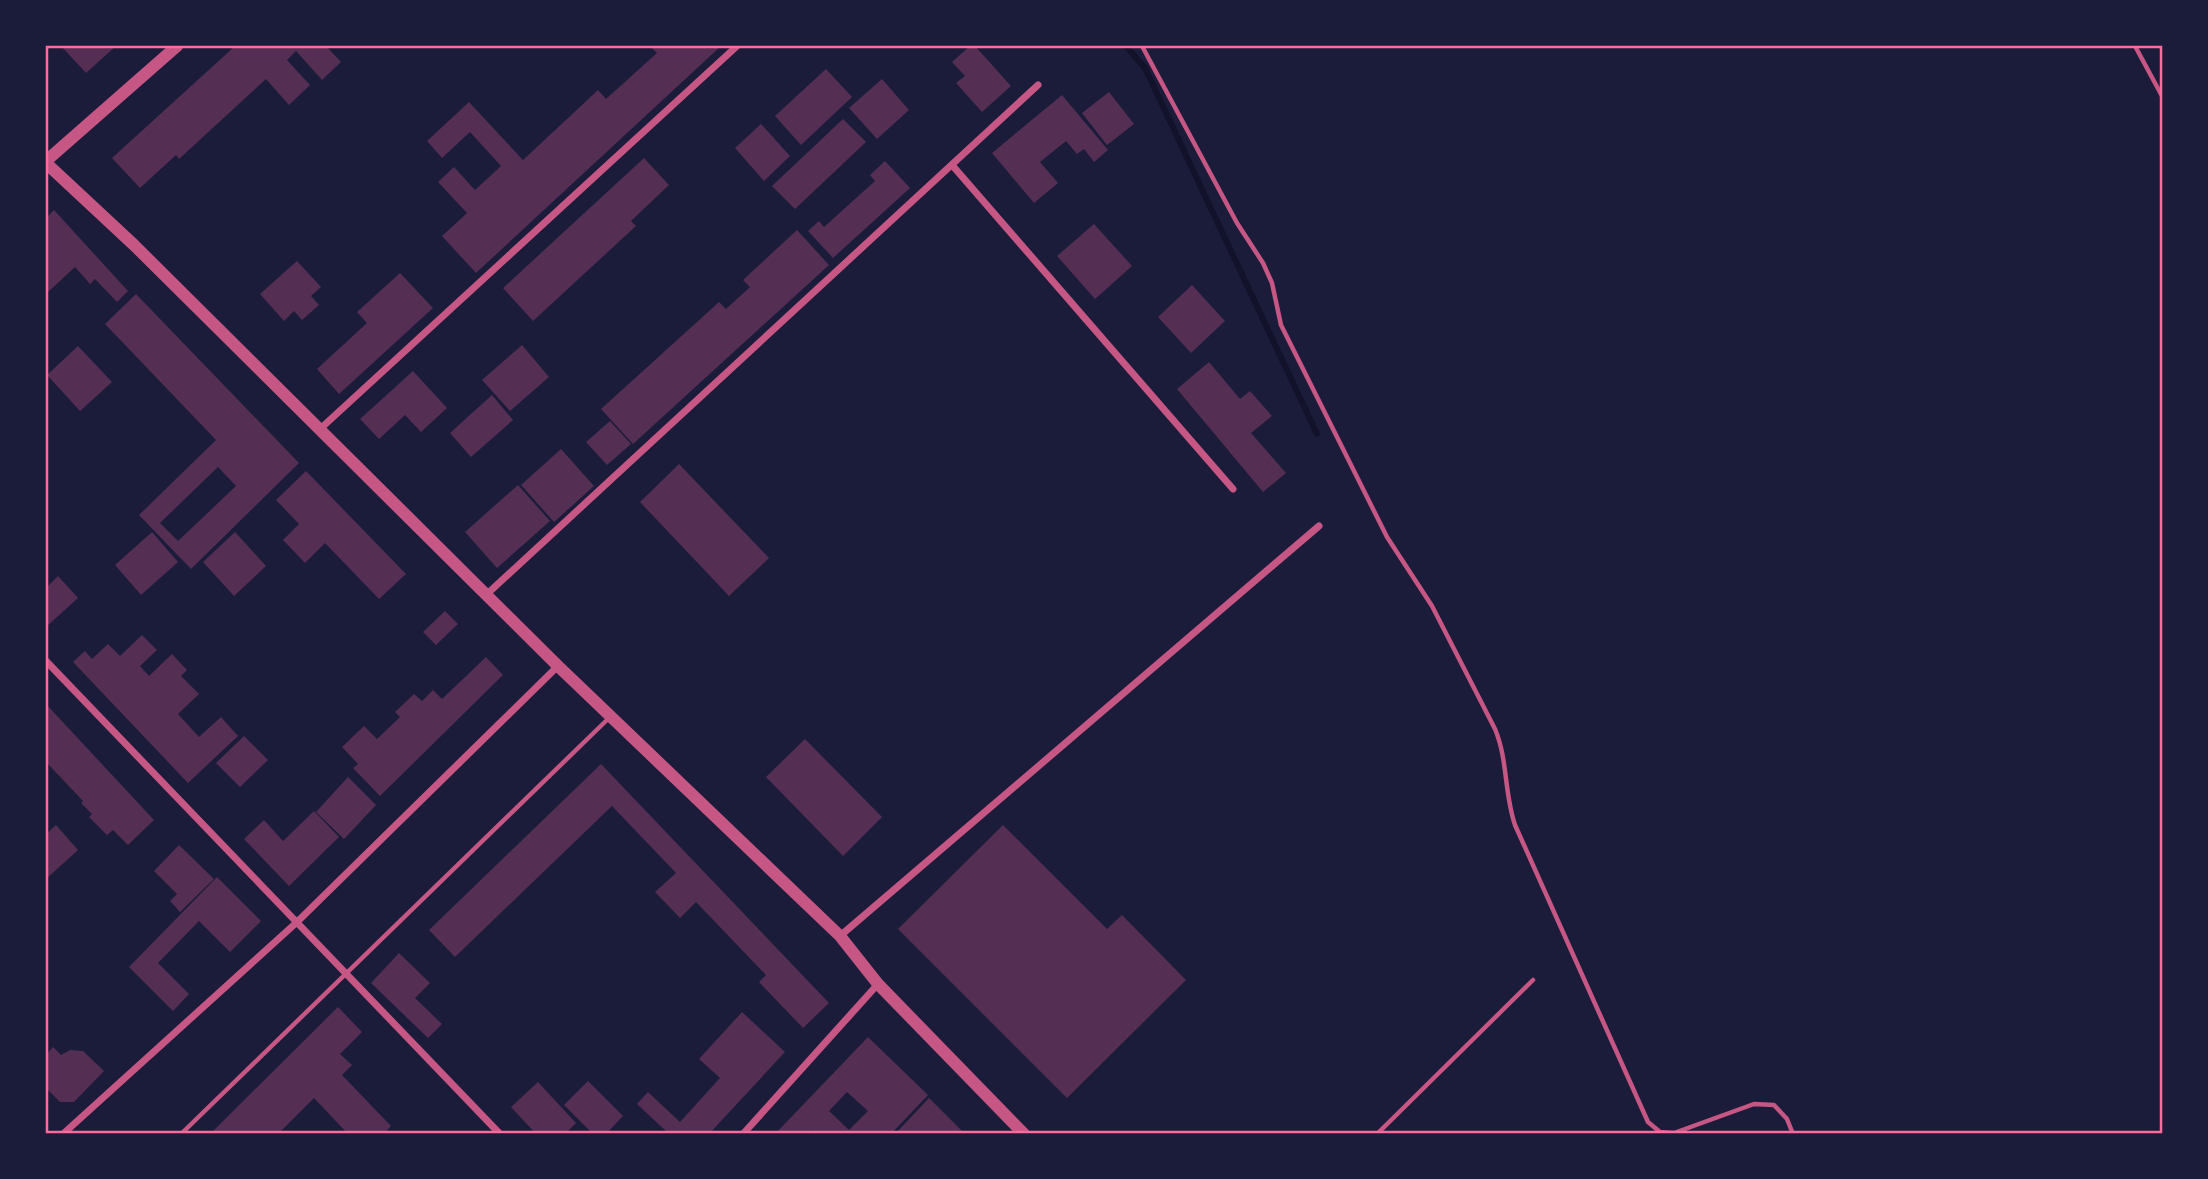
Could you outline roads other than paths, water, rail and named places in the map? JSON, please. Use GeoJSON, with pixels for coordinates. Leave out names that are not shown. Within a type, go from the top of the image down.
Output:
{"type":"FeatureCollection","features":[{"type":"Feature","properties":{"kind":"street"},"geometry":{"type":"LineString","coordinates":[[177,46],[46,162],[134,245],[485,596],[840,936],[878,984],[1024,1133]]}},
{"type":"Feature","properties":{"kind":"street"},"geometry":{"type":"LineString","coordinates":[[319,430],[737,46]]}},
{"type":"Feature","properties":{"kind":"street"},"geometry":{"type":"LineString","coordinates":[[485,596],[1038,85]]}},
{"type":"Feature","properties":{"kind":"street"},"geometry":{"type":"LineString","coordinates":[[952,165],[1233,489]]}},
{"type":"Feature","properties":{"kind":"street"},"geometry":{"type":"LineString","coordinates":[[840,936],[1319,526]]}},
{"type":"Feature","properties":{"kind":"street"},"geometry":{"type":"LineString","coordinates":[[46,661],[500,1133]]}},
{"type":"Feature","properties":{"kind":"street"},"geometry":{"type":"LineString","coordinates":[[63,1133],[296,923],[558,666]]}},
{"type":"Feature","properties":{"kind":"street"},"geometry":{"type":"LineString","coordinates":[[743,1133],[878,984]]}},
{"type":"Feature","properties":{"kind":"lane"},"geometry":{"type":"LineString","coordinates":[[1142,46],[1237,223],[1263,263],[1272,283],[1281,325],[1387,537],[1432,606],[1495,729],[1505,761],[1508,798],[1515,825],[1648,1122],[1660,1132],[1674,1133],[1754,1104],[1774,1105],[1787,1119],[1793,1133]]}},
{"type":"Feature","properties":{"kind":"lane"},"geometry":{"type":"LineString","coordinates":[[2135,46],[2162,96]]}},
{"type":"Feature","properties":{"kind":"lane"},"geometry":{"type":"LineString","coordinates":[[181,1133],[610,716]]}},
{"type":"Feature","properties":{"kind":"lane"},"geometry":{"type":"LineString","coordinates":[[1377,1133],[1533,980]]}},
{"type":"Feature","properties":{"kind":"waterway"},"geometry":{"type":"LineString","coordinates":[[1126,46],[1145,68],[1317,434]]}}]}
